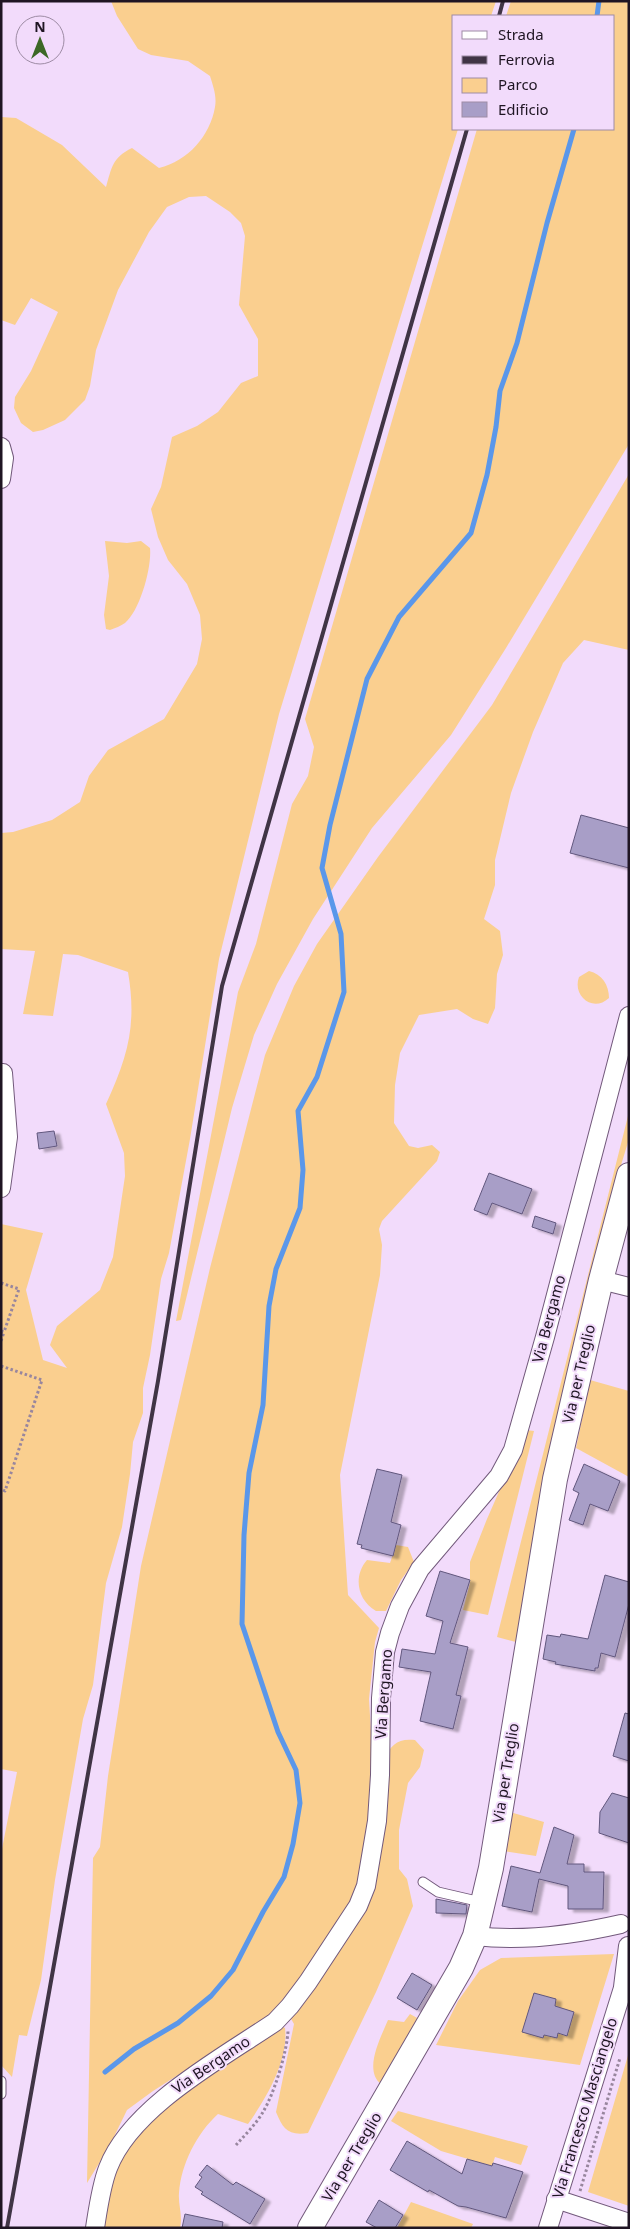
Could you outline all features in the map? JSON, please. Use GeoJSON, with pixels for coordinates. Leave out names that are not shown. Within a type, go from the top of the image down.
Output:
{"type":"FeatureCollection","features":[{"type":"Feature","properties":{"kind":"main road","name":"Via per Treglio"},"geometry":{"type":"LineString","coordinates":[[310,2228],[452,1984],[474,1936],[491,1868],[556,1479],[601,1280],[629,1175]]}},
{"type":"Feature","properties":{"kind":"street"},"geometry":{"type":"LineString","coordinates":[[1,447],[4,458],[1,479]]}},
{"type":"Feature","properties":{"kind":"street","name":"Via Bergamo"},"geometry":{"type":"LineString","coordinates":[[95,2228],[108,2169],[119,2147],[133,2128],[162,2099],[274,2022],[281,2015],[308,1982],[353,1913],[366,1886],[377,1822],[381,1698],[385,1652],[390,1633],[400,1606],[420,1569],[499,1476],[513,1450],[545,1337],[629,1016]]}},
{"type":"Feature","properties":{"kind":"street"},"geometry":{"type":"LineString","coordinates":[[1,1188],[8,1136],[3,1073]]}},
{"type":"Feature","properties":{"kind":"street"},"geometry":{"type":"LineString","coordinates":[[601,1280],[629,1286]]}},
{"type":"Feature","properties":{"kind":"street"},"geometry":{"type":"LineString","coordinates":[[474,1936],[505,1940],[583,1933],[625,1920]]}},
{"type":"Feature","properties":{"kind":"street","name":"Via Francesco Masciangelo"},"geometry":{"type":"LineString","coordinates":[[548,2228],[626,1982],[627,1944],[620,1930],[625,1920]]}},
{"type":"Feature","properties":{"kind":"street"},"geometry":{"type":"LineString","coordinates":[[583,1933],[627,1944]]}},
{"type":"Feature","properties":{"kind":"street"},"geometry":{"type":"LineString","coordinates":[[556,2199],[629,2223]]}},
{"type":"Feature","properties":{"kind":"lane"},"geometry":{"type":"LineString","coordinates":[[423,1882],[438,1892],[484,1902]]}},
{"type":"Feature","properties":{"kind":"lane"},"geometry":{"type":"LineString","coordinates":[[1,2081],[1,2094]]}},
{"type":"Feature","properties":{"kind":"path"},"geometry":{"type":"LineString","coordinates":[[1,1283],[19,1289],[1,1341]]}},
{"type":"Feature","properties":{"kind":"path"},"geometry":{"type":"LineString","coordinates":[[1,1366],[42,1380],[6,1491],[1,1489]]}},
{"type":"Feature","properties":{"kind":"path"},"geometry":{"type":"LineString","coordinates":[[236,2145],[262,2114],[272,2096],[288,2034],[287,2024],[281,2015]]}},
{"type":"Feature","properties":{"kind":"path"},"geometry":{"type":"LineString","coordinates":[[576,2205],[621,2055]]}},
{"type":"Feature","properties":{"kind":"green space"},"geometry":{"type":"Polygon","coordinates":[[[111,1],[496,1],[491,15],[452,15],[452,130],[458,130],[279,714],[219,959],[190,1139],[169,1253],[161,1279],[150,1355],[143,1388],[143,1413],[133,1442],[122,1527],[106,1583],[93,1685],[83,1719],[55,1880],[41,1980],[27,2036],[19,2035],[12,2077],[1,2065],[1,1854],[17,1772],[1,1769],[1,1224],[43,1233],[26,1290],[43,1360],[67,1368],[50,1345],[57,1326],[100,1290],[113,1257],[125,1176],[124,1153],[106,1104],[120,1071],[129,1040],[131,991],[128,972],[78,955],[63,954],[53,1016],[23,1014],[35,951],[1,949],[1,833],[13,832],[52,820],[80,802],[89,776],[108,750],[164,719],[197,664],[202,639],[200,615],[187,584],[168,560],[158,537],[151,509],[161,487],[172,437],[197,426],[218,412],[241,383],[258,376],[258,339],[239,305],[245,236],[241,223],[230,212],[206,196],[189,197],[167,207],[149,232],[118,290],[96,350],[90,386],[85,400],[65,420],[43,430],[33,432],[21,423],[14,408],[15,397],[31,371],[58,312],[31,298],[15,325],[1,320],[1,117],[16,118],[62,145],[106,187],[117,159],[132,148],[159,168],[179,160],[196,146],[203,137],[215,107],[215,95],[210,76],[188,61],[151,55],[138,49],[117,16],[111,1]]]}},
{"type":"Feature","properties":{"kind":"green space"},"geometry":{"type":"Polygon","coordinates":[[[511,1],[629,1],[629,444],[506,648],[451,735],[372,828],[313,919],[277,984],[254,1035],[232,1108],[181,1320],[176,1321],[238,992],[256,944],[292,804],[308,776],[314,747],[305,719],[477,130],[615,130],[615,15],[506,15],[511,1]]]}},
{"type":"Feature","properties":{"kind":"green space"},"geometry":{"type":"Polygon","coordinates":[[[629,474],[629,650],[584,640],[563,663],[533,732],[511,793],[495,860],[495,885],[484,919],[500,931],[503,955],[497,974],[495,1008],[488,1024],[473,1019],[457,1009],[419,1015],[400,1053],[395,1085],[394,1123],[409,1146],[418,1148],[432,1145],[440,1152],[437,1161],[382,1221],[379,1229],[382,1245],[380,1275],[340,1475],[348,1595],[379,1628],[375,1642],[369,1699],[371,1732],[376,1755],[383,1759],[392,1746],[404,1740],[415,1740],[424,1750],[420,1767],[408,1783],[399,1830],[399,1869],[407,1879],[413,1906],[376,1992],[308,2133],[301,2134],[287,2130],[276,2112],[294,2024],[290,2017],[242,2034],[153,2091],[127,2110],[109,2147],[87,2183],[93,1858],[100,1847],[108,1776],[141,1566],[210,1268],[265,1055],[294,986],[317,944],[378,857],[492,705],[629,474]]]}},
{"type":"Feature","properties":{"kind":"green space"},"geometry":{"type":"Polygon","coordinates":[[[105,541],[127,543],[141,541],[150,548],[147,577],[136,609],[125,623],[110,630],[106,629],[104,615],[109,576],[105,541]]]}},
{"type":"Feature","properties":{"kind":"green space"},"geometry":{"type":"Polygon","coordinates":[[[589,971],[601,977],[608,989],[609,998],[603,1002],[591,1003],[581,996],[578,990],[579,977],[589,971]]]}},
{"type":"Feature","properties":{"kind":"green space"},"geometry":{"type":"Polygon","coordinates":[[[629,1112],[629,1139],[603,1224],[554,1434],[516,1642],[497,1637],[629,1112]]]}},
{"type":"Feature","properties":{"kind":"green space"},"geometry":{"type":"Polygon","coordinates":[[[590,1380],[629,1391],[629,1477],[576,1448],[590,1380]]]}},
{"type":"Feature","properties":{"kind":"green space"},"geometry":{"type":"Polygon","coordinates":[[[526,1430],[534,1431],[488,1615],[463,1610],[470,1583],[470,1562],[526,1430]]]}},
{"type":"Feature","properties":{"kind":"green space"},"geometry":{"type":"Polygon","coordinates":[[[396,1545],[408,1547],[414,1562],[401,1580],[386,1611],[376,1611],[365,1601],[361,1594],[359,1587],[360,1573],[367,1560],[390,1563],[396,1545]]]}},
{"type":"Feature","properties":{"kind":"green space"},"geometry":{"type":"Polygon","coordinates":[[[510,1812],[544,1822],[536,1856],[503,1851],[510,1812]]]}},
{"type":"Feature","properties":{"kind":"green space"},"geometry":{"type":"Polygon","coordinates":[[[614,1954],[580,2065],[436,2045],[458,2001],[480,1970],[501,1958],[614,1954]]]}},
{"type":"Feature","properties":{"kind":"green space"},"geometry":{"type":"Polygon","coordinates":[[[410,2014],[419,2019],[381,2084],[376,2078],[373,2062],[381,2035],[388,2020],[404,2022],[410,2014]]]}},
{"type":"Feature","properties":{"kind":"green space"},"geometry":{"type":"Polygon","coordinates":[[[280,2025],[285,2028],[285,2040],[280,2066],[269,2091],[248,2124],[218,2114],[203,2130],[191,2150],[180,2182],[180,2228],[100,2228],[114,2162],[156,2107],[280,2025]]]}},
{"type":"Feature","properties":{"kind":"green space"},"geometry":{"type":"Polygon","coordinates":[[[629,2052],[629,2206],[588,2192],[629,2052]]]}},
{"type":"Feature","properties":{"kind":"green space"},"geometry":{"type":"Polygon","coordinates":[[[398,2111],[528,2146],[521,2165],[495,2157],[492,2166],[441,2151],[391,2121],[398,2111]]]}},
{"type":"Feature","properties":{"kind":"green space"},"geometry":{"type":"Polygon","coordinates":[[[411,2202],[473,2224],[471,2228],[397,2228],[411,2202]]]}},
{"type":"Feature","properties":{"kind":"building"},"geometry":{"type":"Polygon","coordinates":[[[581,815],[629,828],[629,868],[570,853],[581,815]]]}},
{"type":"Feature","properties":{"kind":"building"},"geometry":{"type":"Polygon","coordinates":[[[54,1131],[57,1146],[39,1149],[37,1133],[54,1131]]]}},
{"type":"Feature","properties":{"kind":"building"},"geometry":{"type":"Polygon","coordinates":[[[489,1173],[532,1189],[522,1214],[492,1203],[487,1215],[474,1210],[489,1173]]]}},
{"type":"Feature","properties":{"kind":"building"},"geometry":{"type":"Polygon","coordinates":[[[535,1216],[556,1223],[553,1234],[532,1227],[535,1216]]]}},
{"type":"Feature","properties":{"kind":"building"},"geometry":{"type":"Polygon","coordinates":[[[584,1464],[620,1481],[608,1511],[590,1504],[583,1525],[569,1520],[579,1493],[573,1490],[584,1464]]]}},
{"type":"Feature","properties":{"kind":"building"},"geometry":{"type":"Polygon","coordinates":[[[377,1469],[402,1475],[391,1522],[401,1525],[393,1556],[361,1548],[362,1545],[357,1544],[377,1469]]]}},
{"type":"Feature","properties":{"kind":"building"},"geometry":{"type":"Polygon","coordinates":[[[440,1571],[470,1580],[450,1643],[468,1647],[456,1695],[461,1696],[453,1729],[420,1721],[431,1672],[399,1667],[402,1649],[435,1654],[443,1621],[426,1616],[440,1571]]]}},
{"type":"Feature","properties":{"kind":"building"},"geometry":{"type":"Polygon","coordinates":[[[605,1575],[629,1582],[629,1604],[615,1657],[601,1653],[598,1668],[595,1668],[595,1671],[555,1664],[556,1662],[543,1659],[547,1635],[560,1637],[561,1634],[588,1639],[605,1575]]]}},
{"type":"Feature","properties":{"kind":"building"},"geometry":{"type":"Polygon","coordinates":[[[625,1713],[629,1714],[629,1761],[613,1756],[625,1713]]]}},
{"type":"Feature","properties":{"kind":"building"},"geometry":{"type":"Polygon","coordinates":[[[612,1793],[629,1798],[629,1843],[599,1833],[600,1812],[612,1793]]]}},
{"type":"Feature","properties":{"kind":"building"},"geometry":{"type":"Polygon","coordinates":[[[554,1827],[574,1835],[567,1864],[584,1864],[584,1872],[604,1872],[603,1909],[568,1909],[568,1886],[539,1879],[532,1912],[502,1906],[511,1866],[540,1873],[554,1827]]]}},
{"type":"Feature","properties":{"kind":"building"},"geometry":{"type":"Polygon","coordinates":[[[436,1899],[467,1905],[466,1914],[436,1913],[436,1899]]]}},
{"type":"Feature","properties":{"kind":"building"},"geometry":{"type":"Polygon","coordinates":[[[412,1973],[432,1985],[417,2010],[397,1998],[412,1973]]]}},
{"type":"Feature","properties":{"kind":"building"},"geometry":{"type":"Polygon","coordinates":[[[534,1993],[556,1999],[555,2006],[574,2012],[567,2036],[558,2033],[557,2038],[544,2035],[543,2038],[522,2032],[534,1993]]]}},
{"type":"Feature","properties":{"kind":"building"},"geometry":{"type":"Polygon","coordinates":[[[407,2141],[462,2174],[467,2159],[492,2166],[493,2163],[523,2172],[506,2218],[458,2206],[429,2190],[428,2192],[390,2170],[407,2141]]]}},
{"type":"Feature","properties":{"kind":"building"},"geometry":{"type":"Polygon","coordinates":[[[207,2165],[233,2185],[236,2182],[265,2199],[250,2224],[201,2194],[203,2192],[195,2187],[202,2177],[199,2175],[207,2165]]]}},
{"type":"Feature","properties":{"kind":"building"},"geometry":{"type":"Polygon","coordinates":[[[379,2200],[403,2215],[395,2228],[377,2228],[366,2222],[379,2200]]]}},
{"type":"Feature","properties":{"kind":"building"},"geometry":{"type":"Polygon","coordinates":[[[185,2214],[223,2222],[222,2228],[182,2228],[185,2214]]]}},
{"type":"Feature","properties":{"kind":"waterway"},"geometry":{"type":"LineString","coordinates":[[597,15],[599,1]]}},
{"type":"Feature","properties":{"kind":"waterway"},"geometry":{"type":"LineString","coordinates":[[105,2072],[134,2049],[178,2023],[211,1996],[233,1970],[263,1912],[284,1877],[293,1844],[300,1803],[296,1770],[278,1732],[242,1624],[244,1535],[249,1473],[263,1405],[269,1306],[276,1269],[300,1208],[303,1170],[298,1111],[317,1077],[344,992],[341,934],[322,868],[330,825],[367,679],[399,617],[471,533],[487,475],[496,427],[500,391],[517,343],[547,223],[574,130]]}},
{"type":"Feature","properties":{"kind":"railway"},"geometry":{"type":"LineString","coordinates":[[499,15],[503,1]]}},
{"type":"Feature","properties":{"kind":"railway"},"geometry":{"type":"LineString","coordinates":[[7,2228],[158,1381],[222,986],[467,130]]}}]}
